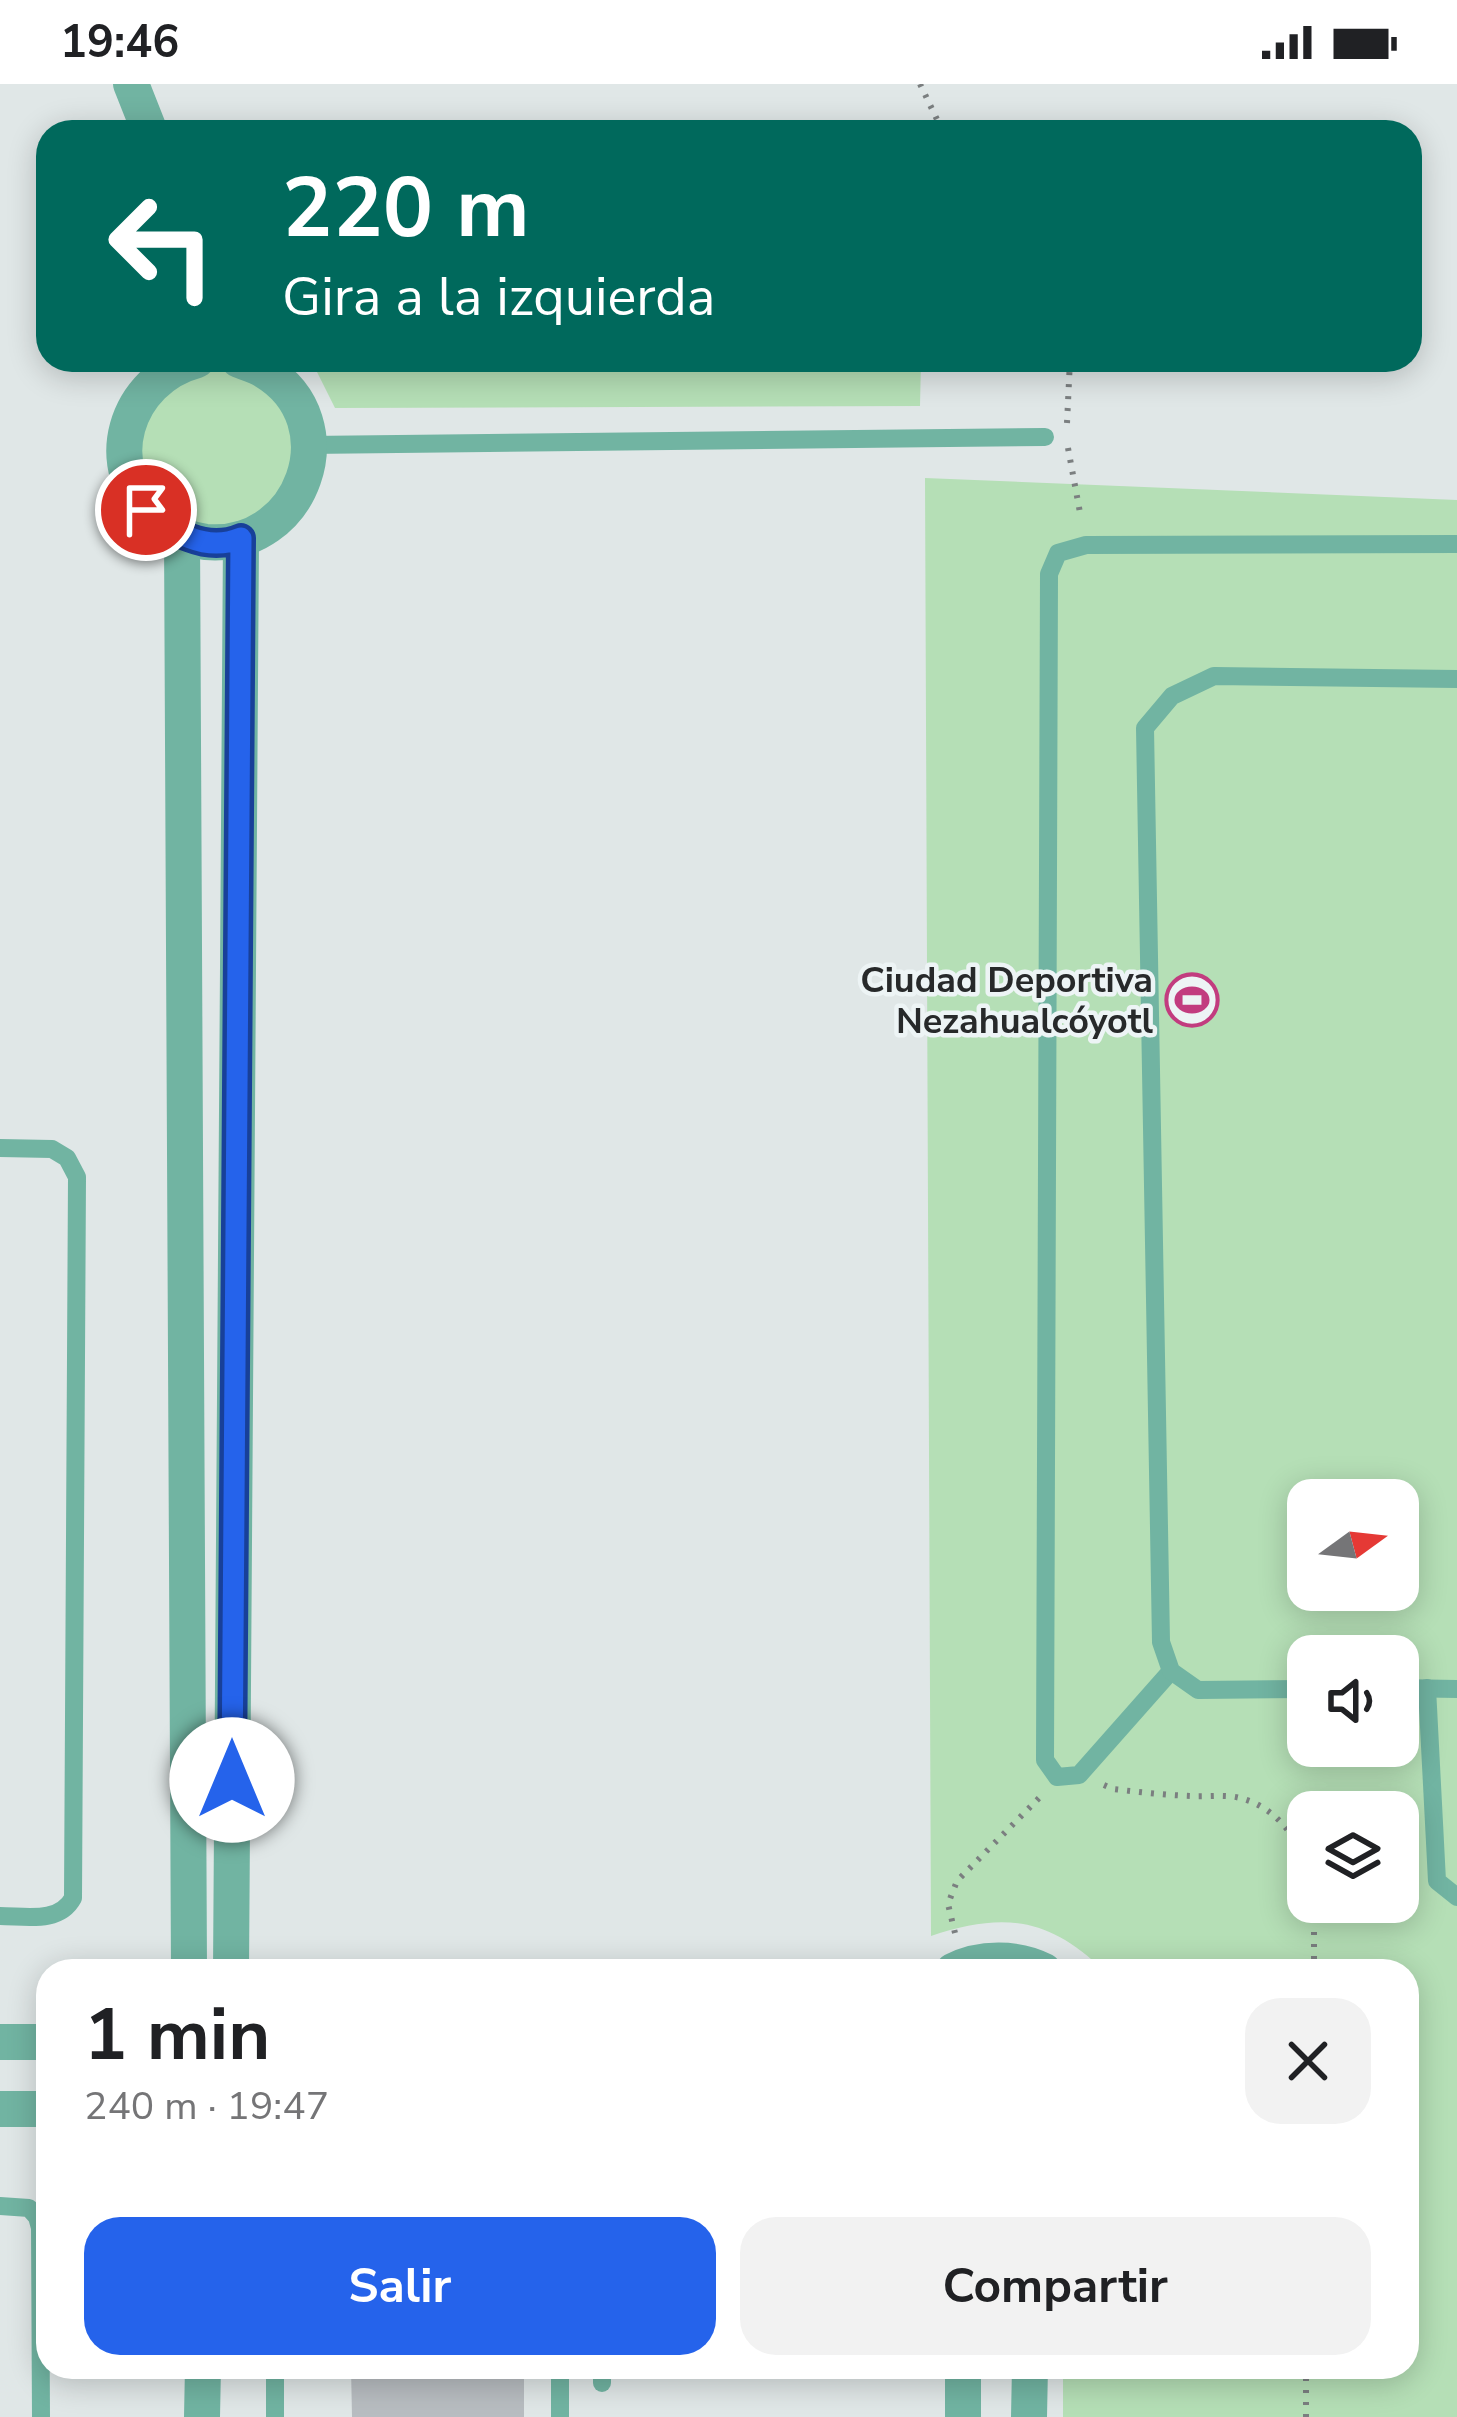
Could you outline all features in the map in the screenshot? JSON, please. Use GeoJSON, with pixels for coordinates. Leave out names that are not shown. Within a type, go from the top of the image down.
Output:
{"type":"FeatureCollection","features":[{"type":"Feature","properties":{"kind":"street"},"geometry":{"type":"LineString","coordinates":[[131,84],[145,120]]}},
{"type":"Feature","properties":{"kind":"street"},"geometry":{"type":"LineString","coordinates":[[168,372],[139,400],[127,426],[124,454],[130,482],[146,510],[170,530],[200,542],[232,542],[262,532],[286,511],[303,484],[310,453],[305,421],[290,393],[267,372]]}},
{"type":"Feature","properties":{"kind":"street"},"geometry":{"type":"LineString","coordinates":[[182,535],[189,1959]]}},
{"type":"Feature","properties":{"kind":"street"},"geometry":{"type":"LineString","coordinates":[[231,1959],[241,538]]}},
{"type":"Feature","properties":{"kind":"street"},"geometry":{"type":"LineString","coordinates":[[0,2042],[36,2042]]}},
{"type":"Feature","properties":{"kind":"street"},"geometry":{"type":"LineString","coordinates":[[0,2109],[36,2109]]}},
{"type":"Feature","properties":{"kind":"street"},"geometry":{"type":"LineString","coordinates":[[202,2417],[203,2379]]}},
{"type":"Feature","properties":{"kind":"street"},"geometry":{"type":"LineString","coordinates":[[963,2379],[963,2417]]}},
{"type":"Feature","properties":{"kind":"street"},"geometry":{"type":"LineString","coordinates":[[1029,2417],[1030,2379]]}},
{"type":"Feature","properties":{"kind":"lane"},"geometry":{"type":"LineString","coordinates":[[308,445],[1045,437]]}},
{"type":"Feature","properties":{"kind":"lane"},"geometry":{"type":"LineString","coordinates":[[1171,1671],[1079,1775],[1057,1778],[1045,1760],[1048,574],[1058,554],[1086,545],[1457,544]]}},
{"type":"Feature","properties":{"kind":"lane"},"geometry":{"type":"LineString","coordinates":[[1287,1689],[1198,1690],[1171,1671],[1161,1642],[1145,728],[1172,696],[1214,676],[1457,680]]}},
{"type":"Feature","properties":{"kind":"lane"},"geometry":{"type":"LineString","coordinates":[[0,1148],[52,1149],[68,1158],[77,1177],[73,1898],[68,1908],[47,1916],[0,1916]]}},
{"type":"Feature","properties":{"kind":"lane"},"geometry":{"type":"LineString","coordinates":[[1419,1688],[1457,1689]]}},
{"type":"Feature","properties":{"kind":"lane"},"geometry":{"type":"LineString","coordinates":[[1427,1688],[1437,1881],[1457,1897]]}},
{"type":"Feature","properties":{"kind":"lane"},"geometry":{"type":"LineString","coordinates":[[0,2206],[29,2208],[36,2216]]}},
{"type":"Feature","properties":{"kind":"lane"},"geometry":{"type":"LineString","coordinates":[[41,2379],[41,2417]]}},
{"type":"Feature","properties":{"kind":"lane"},"geometry":{"type":"LineString","coordinates":[[275,2379],[275,2417]]}},
{"type":"Feature","properties":{"kind":"lane"},"geometry":{"type":"LineString","coordinates":[[560,2379],[560,2417]]}},
{"type":"Feature","properties":{"kind":"path"},"geometry":{"type":"LineString","coordinates":[[920,84],[937,120]]}},
{"type":"Feature","properties":{"kind":"path"},"geometry":{"type":"LineString","coordinates":[[1069,372],[1066,438],[1086,545]]}},
{"type":"Feature","properties":{"kind":"path"},"geometry":{"type":"LineString","coordinates":[[1079,1775],[1114,1789],[1238,1797],[1261,1807],[1287,1828]]}},
{"type":"Feature","properties":{"kind":"path"},"geometry":{"type":"LineString","coordinates":[[956,1959],[947,1904],[957,1880],[1057,1778]]}},
{"type":"Feature","properties":{"kind":"path"},"geometry":{"type":"LineString","coordinates":[[1314,1959],[1315,1923]]}},
{"type":"Feature","properties":{"kind":"path"},"geometry":{"type":"LineString","coordinates":[[1306,2379],[1306,2417]]}},
{"type":"Feature","properties":{"kind":"green space"},"geometry":{"type":"Polygon","coordinates":[[[199,372],[237,372],[257,379],[292,419],[296,470],[267,514],[219,532],[170,516],[138,472],[142,418],[157,395],[199,372]]]}},
{"type":"Feature","properties":{"kind":"green space"},"geometry":{"type":"Polygon","coordinates":[[[317,372],[921,372],[920,406],[335,408],[317,372]]]}},
{"type":"Feature","properties":{"kind":"green space","name":"Ciudad Deportiva Nezahualcóyotl"},"geometry":{"type":"Polygon","coordinates":[[[925,478],[1457,500],[1457,2417],[1063,2417],[1063,2379],[1419,2379],[1419,1959],[1091,1959],[1044,1930],[1003,1922],[931,1936],[925,478]]]}},
{"type":"Feature","properties":{"kind":"building"},"geometry":{"type":"Polygon","coordinates":[[[351,2379],[524,2379],[524,2417],[352,2417],[351,2379]]]}},
{"type":"Feature","properties":{"kind":"place","name":"Ciudad Deportiva Nezahualcóyotl"},"geometry":{"type":"Point","coordinates":[1192,1000]}},
{"type":"Feature","properties":{"kind":"route"},"geometry":{"type":"LineString","coordinates":[[146,510],[170,530],[200,542],[241,538],[232,1780]]}}]}
